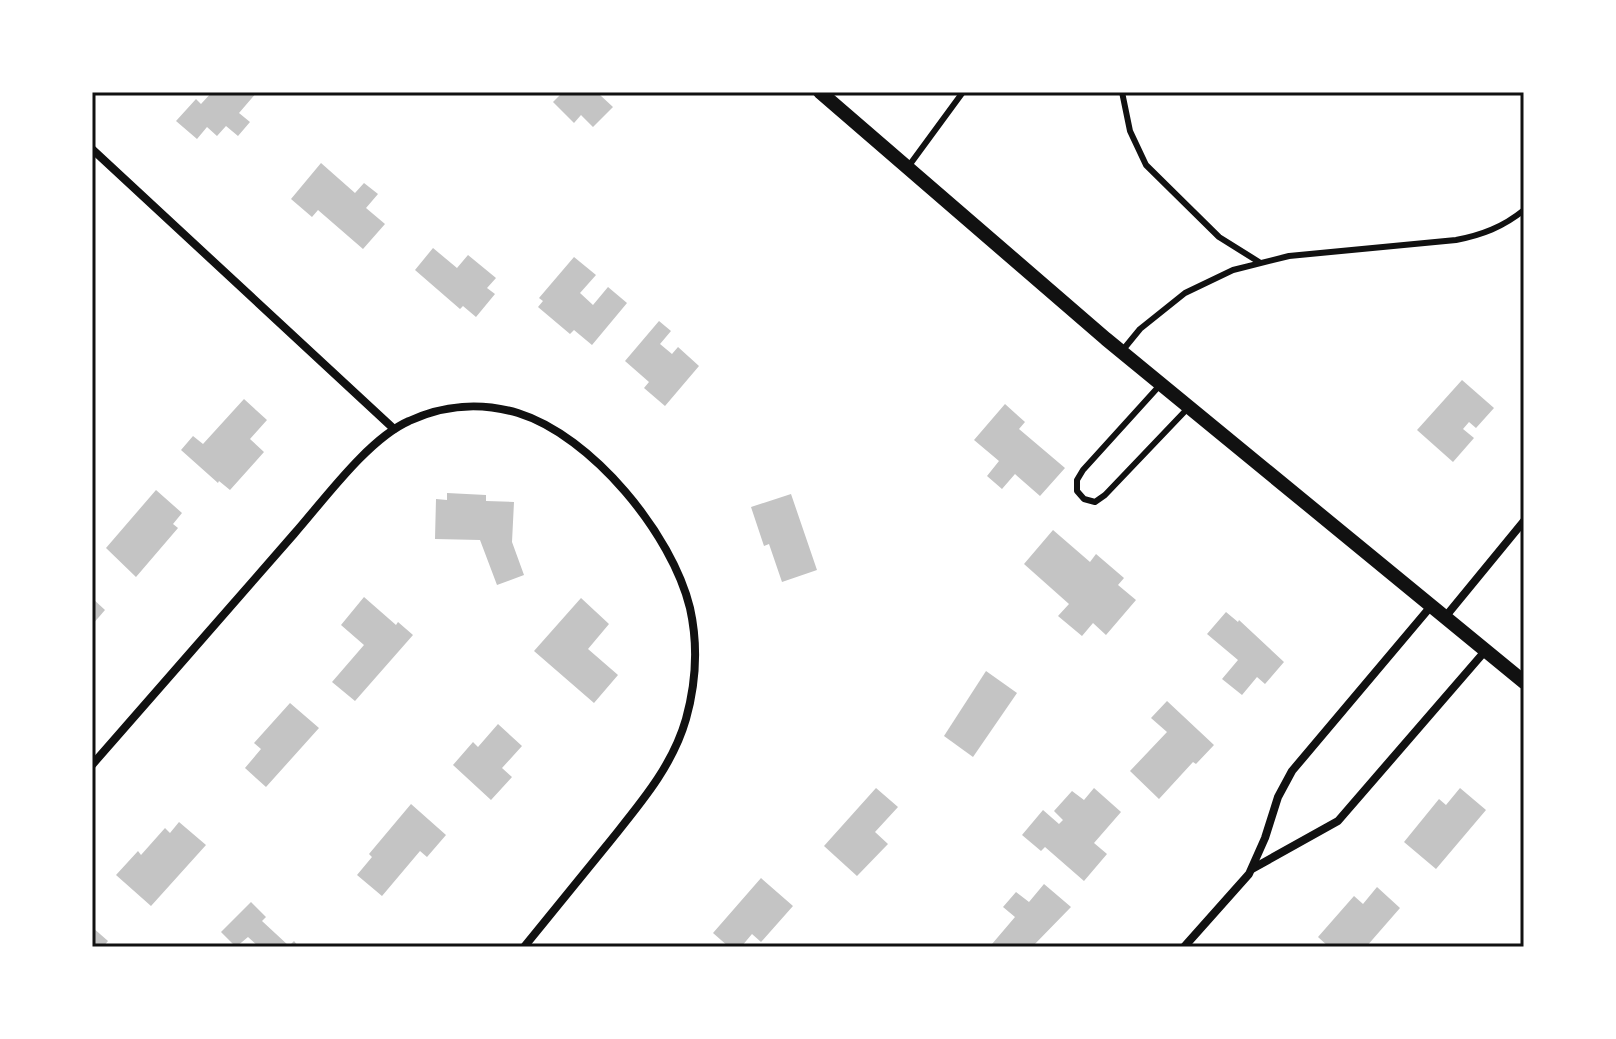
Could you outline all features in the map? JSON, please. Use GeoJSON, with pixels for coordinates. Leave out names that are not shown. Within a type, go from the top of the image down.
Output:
{"type":"FeatureCollection","features":[{"type":"Feature","properties":{"kind":"street"},"geometry":{"type":"LineString","coordinates":[[820,92],[1121,352],[1524,682]]}},
{"type":"Feature","properties":{"kind":"street"},"geometry":{"type":"LineString","coordinates":[[92,149],[394,429]]}},
{"type":"Feature","properties":{"kind":"street"},"geometry":{"type":"LineString","coordinates":[[92,765],[353,467],[394,429],[425,414],[459,406],[519,413],[567,439],[625,491],[671,555],[690,608],[695,663],[687,718],[669,760],[646,797],[524,947]]}},
{"type":"Feature","properties":{"kind":"street"},"geometry":{"type":"LineString","coordinates":[[1446,616],[1524,521]]}},
{"type":"Feature","properties":{"kind":"street"},"geometry":{"type":"LineString","coordinates":[[1184,947],[1251,869],[1278,797],[1292,771],[1432,604]]}},
{"type":"Feature","properties":{"kind":"street"},"geometry":{"type":"LineString","coordinates":[[1251,869],[1338,821],[1486,650]]}},
{"type":"Feature","properties":{"kind":"lane"},"geometry":{"type":"LineString","coordinates":[[908,167],[963,92]]}},
{"type":"Feature","properties":{"kind":"lane"},"geometry":{"type":"LineString","coordinates":[[1122,92],[1130,131],[1146,165],[1219,237],[1259,262]]}},
{"type":"Feature","properties":{"kind":"lane"},"geometry":{"type":"LineString","coordinates":[[1121,352],[1140,329],[1185,293],[1233,270],[1289,256],[1477,236],[1506,224],[1524,210]]}},
{"type":"Feature","properties":{"kind":"lane"},"geometry":{"type":"LineString","coordinates":[[1161,384],[1083,470],[1077,480],[1077,491],[1084,499],[1095,502],[1105,495],[1189,407]]}},
{"type":"Feature","properties":{"kind":"building"},"geometry":{"type":"Polygon","coordinates":[[[212,92],[257,92],[239,113],[250,122],[238,136],[226,126],[217,136],[207,127],[197,139],[176,121],[196,99],[201,104],[212,92]]]}},
{"type":"Feature","properties":{"kind":"building"},"geometry":{"type":"Polygon","coordinates":[[[559,92],[604,92],[600,95],[613,107],[593,127],[581,115],[574,123],[553,102],[561,94],[559,92]]]}},
{"type":"Feature","properties":{"kind":"building"},"geometry":{"type":"Polygon","coordinates":[[[321,163],[355,193],[364,183],[378,194],[366,208],[385,224],[363,249],[318,210],[312,217],[291,199],[321,163]]]}},
{"type":"Feature","properties":{"kind":"building"},"geometry":{"type":"Polygon","coordinates":[[[433,248],[457,268],[468,255],[496,278],[487,288],[495,294],[476,317],[463,306],[460,309],[415,270],[433,248]]]}},
{"type":"Feature","properties":{"kind":"building"},"geometry":{"type":"Polygon","coordinates":[[[574,257],[596,275],[580,293],[593,305],[608,287],[627,303],[592,345],[574,330],[570,334],[538,307],[543,301],[539,298],[574,257]]]}},
{"type":"Feature","properties":{"kind":"building"},"geometry":{"type":"Polygon","coordinates":[[[659,321],[671,331],[660,344],[672,354],[678,347],[699,366],[665,406],[644,388],[649,382],[625,361],[659,321]]]}},
{"type":"Feature","properties":{"kind":"building"},"geometry":{"type":"Polygon","coordinates":[[[1462,380],[1494,408],[1476,428],[1469,422],[1463,429],[1474,438],[1453,462],[1417,430],[1462,380]]]}},
{"type":"Feature","properties":{"kind":"building"},"geometry":{"type":"Polygon","coordinates":[[[244,399],[267,420],[250,439],[264,452],[230,490],[181,450],[193,436],[203,444],[244,399]]]}},
{"type":"Feature","properties":{"kind":"building"},"geometry":{"type":"Polygon","coordinates":[[[1005,404],[1025,422],[1019,429],[1065,468],[1040,496],[1015,474],[1002,489],[987,476],[999,461],[974,440],[1005,404]]]}},
{"type":"Feature","properties":{"kind":"building"},"geometry":{"type":"Polygon","coordinates":[[[156,490],[182,513],[173,524],[178,528],[136,577],[106,548],[156,490]]]}},
{"type":"Feature","properties":{"kind":"building"},"geometry":{"type":"Polygon","coordinates":[[[447,493],[486,495],[486,501],[514,502],[512,542],[524,575],[497,585],[480,540],[435,539],[436,499],[447,500],[447,493]]]}},
{"type":"Feature","properties":{"kind":"building"},"geometry":{"type":"Polygon","coordinates":[[[791,494],[817,570],[782,582],[769,544],[764,546],[751,507],[791,494]]]}},
{"type":"Feature","properties":{"kind":"building"},"geometry":{"type":"Polygon","coordinates":[[[1053,530],[1090,562],[1096,554],[1124,578],[1118,585],[1136,600],[1106,635],[1093,623],[1082,636],[1058,616],[1069,604],[1024,564],[1053,530]]]}},
{"type":"Feature","properties":{"kind":"building"},"geometry":{"type":"Polygon","coordinates":[[[364,597],[396,625],[398,622],[413,635],[355,701],[332,682],[364,645],[341,625],[364,597]]]}},
{"type":"Feature","properties":{"kind":"building"},"geometry":{"type":"Polygon","coordinates":[[[92,598],[105,610],[92,625],[92,598]]]}},
{"type":"Feature","properties":{"kind":"building"},"geometry":{"type":"Polygon","coordinates":[[[581,598],[609,624],[588,649],[618,675],[594,703],[534,651],[581,598]]]}},
{"type":"Feature","properties":{"kind":"building"},"geometry":{"type":"Polygon","coordinates":[[[1226,612],[1239,620],[1284,662],[1265,684],[1257,677],[1242,695],[1222,679],[1238,660],[1207,634],[1226,612]]]}},
{"type":"Feature","properties":{"kind":"building"},"geometry":{"type":"Polygon","coordinates":[[[986,671],[1017,693],[973,757],[944,736],[986,671]]]}},
{"type":"Feature","properties":{"kind":"building"},"geometry":{"type":"Polygon","coordinates":[[[1167,701],[1214,745],[1196,764],[1193,762],[1159,799],[1130,771],[1167,732],[1151,718],[1167,701]]]}},
{"type":"Feature","properties":{"kind":"building"},"geometry":{"type":"Polygon","coordinates":[[[290,703],[319,728],[266,787],[245,768],[261,749],[254,743],[290,703]]]}},
{"type":"Feature","properties":{"kind":"building"},"geometry":{"type":"Polygon","coordinates":[[[498,724],[522,746],[502,768],[512,777],[491,800],[453,765],[473,742],[478,747],[498,724]]]}},
{"type":"Feature","properties":{"kind":"building"},"geometry":{"type":"Polygon","coordinates":[[[876,788],[898,807],[875,832],[888,844],[857,876],[824,846],[876,788]]]}},
{"type":"Feature","properties":{"kind":"building"},"geometry":{"type":"Polygon","coordinates":[[[1094,788],[1121,812],[1094,843],[1107,854],[1084,881],[1045,847],[1041,851],[1022,835],[1043,810],[1059,824],[1063,820],[1054,811],[1072,791],[1084,800],[1094,788]]]}},
{"type":"Feature","properties":{"kind":"building"},"geometry":{"type":"Polygon","coordinates":[[[1460,788],[1486,810],[1436,869],[1404,842],[1439,799],[1446,805],[1460,788]]]}},
{"type":"Feature","properties":{"kind":"building"},"geometry":{"type":"Polygon","coordinates":[[[411,804],[446,835],[427,857],[420,851],[382,896],[357,875],[372,857],[369,854],[411,804]]]}},
{"type":"Feature","properties":{"kind":"building"},"geometry":{"type":"Polygon","coordinates":[[[179,822],[206,845],[151,906],[116,875],[138,851],[141,855],[165,828],[170,833],[179,822]]]}},
{"type":"Feature","properties":{"kind":"building"},"geometry":{"type":"Polygon","coordinates":[[[761,878],[793,906],[761,942],[752,934],[741,947],[729,947],[713,933],[761,878]]]}},
{"type":"Feature","properties":{"kind":"building"},"geometry":{"type":"Polygon","coordinates":[[[1044,884],[1071,907],[1032,947],[995,947],[992,944],[1015,917],[1003,907],[1016,892],[1029,902],[1044,884]]]}},
{"type":"Feature","properties":{"kind":"building"},"geometry":{"type":"Polygon","coordinates":[[[1377,887],[1400,908],[1366,947],[1329,947],[1318,937],[1354,896],[1363,904],[1377,887]]]}},
{"type":"Feature","properties":{"kind":"building"},"geometry":{"type":"Polygon","coordinates":[[[251,902],[266,917],[262,921],[289,946],[294,941],[299,947],[259,947],[248,937],[236,947],[221,932],[251,902]]]}},
{"type":"Feature","properties":{"kind":"building"},"geometry":{"type":"Polygon","coordinates":[[[92,927],[108,941],[103,947],[92,947],[92,927]]]}}]}
